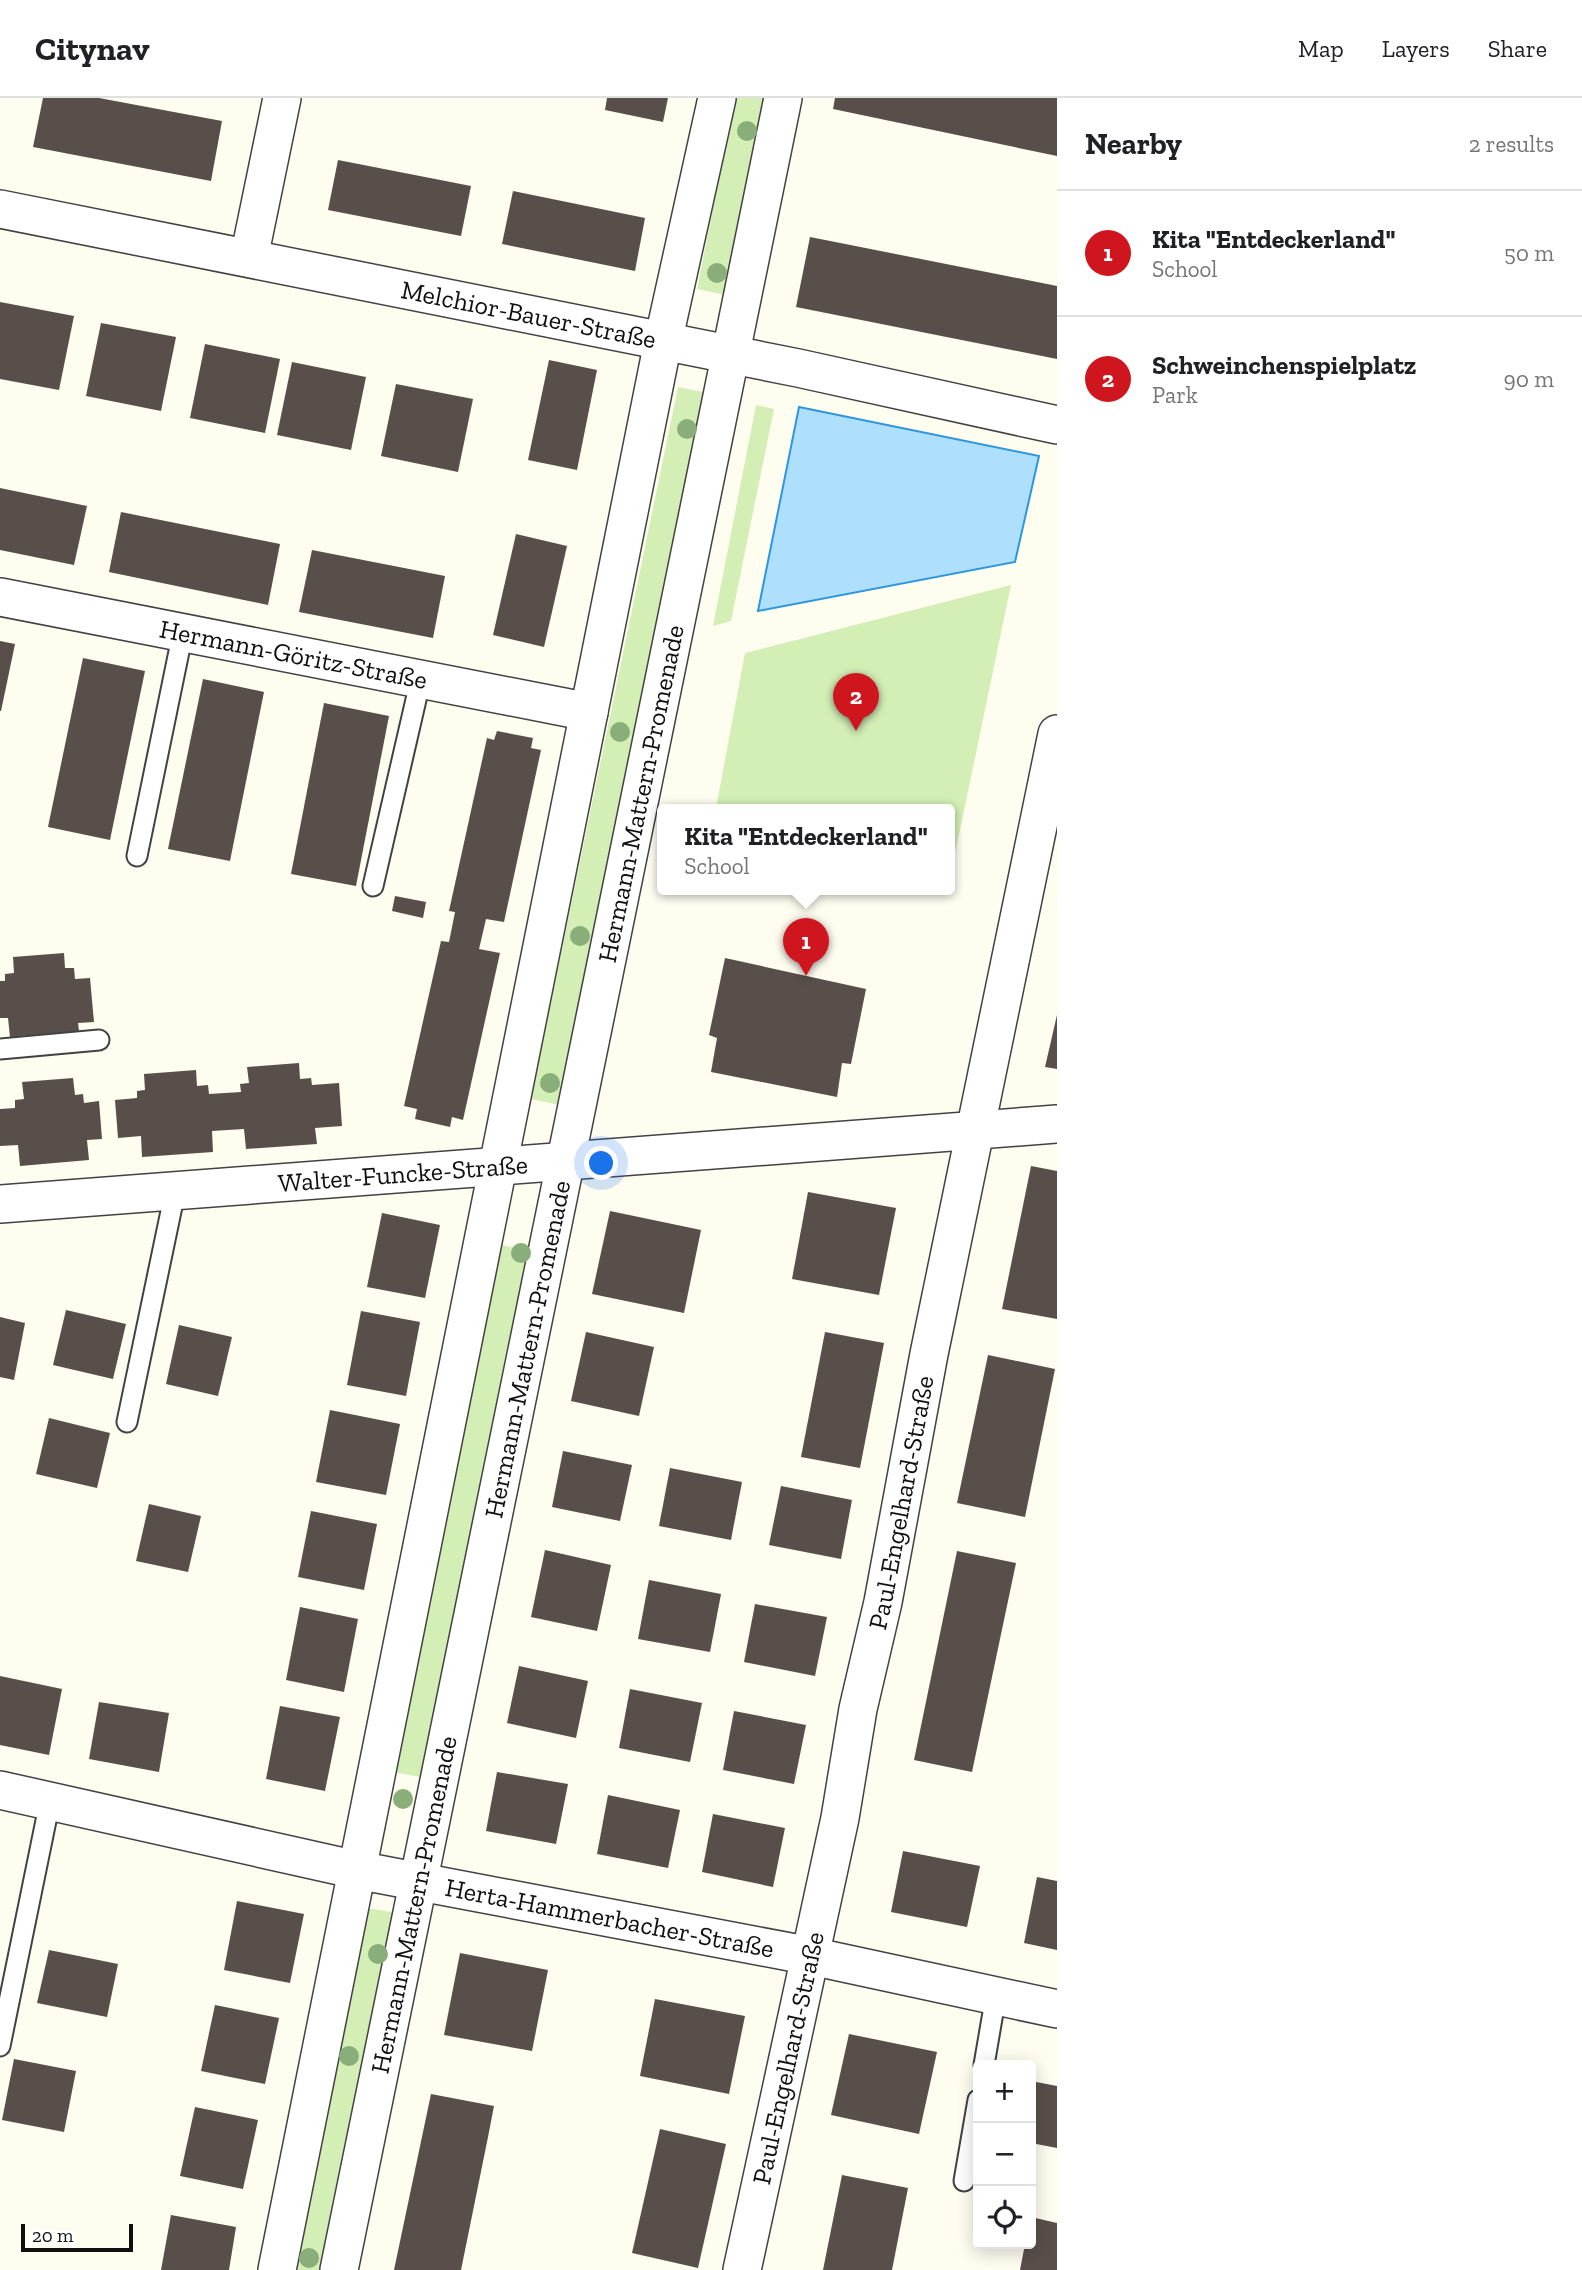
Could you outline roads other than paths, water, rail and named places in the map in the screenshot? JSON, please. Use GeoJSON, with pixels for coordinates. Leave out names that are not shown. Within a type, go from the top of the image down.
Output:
{"type":"FeatureCollection","features":[{"type":"Feature","properties":{"kind":"street"},"geometry":{"type":"LineString","coordinates":[[249,258],[282,98]]}},
{"type":"Feature","properties":{"kind":"street"},"geometry":{"type":"LineString","coordinates":[[277,2270],[663,342],[717,98]]}},
{"type":"Feature","properties":{"kind":"street","name":"Hermann-Mattern-Promenade"},"geometry":{"type":"LineString","coordinates":[[339,2270],[416,1881],[568,1160],[783,98]]}},
{"type":"Feature","properties":{"kind":"street","name":"Melchior-Bauer-Straße"},"geometry":{"type":"LineString","coordinates":[[0,209],[732,355],[1057,425]]}},
{"type":"Feature","properties":{"kind":"street","name":"Hermann-Göritz-Straße"},"geometry":{"type":"LineString","coordinates":[[0,597],[589,712]]}},
{"type":"Feature","properties":{"kind":"street","name":"Paul-Engelhard-Straße"},"geometry":{"type":"LineString","coordinates":[[742,2270],[840,1818],[858,1709],[904,1497],[929,1354],[978,1130],[1057,734]]}},
{"type":"Feature","properties":{"kind":"street","name":"Walter-Funcke-Straße"},"geometry":{"type":"LineString","coordinates":[[0,1204],[1057,1124]]}},
{"type":"Feature","properties":{"kind":"street","name":"Herta-Hammerbacher-Straße"},"geometry":{"type":"LineString","coordinates":[[0,1790],[357,1870],[811,1956],[1057,2009]]}},
{"type":"Feature","properties":{"kind":"lane"},"geometry":{"type":"LineString","coordinates":[[137,856],[183,632]]}},
{"type":"Feature","properties":{"kind":"lane"},"geometry":{"type":"LineString","coordinates":[[373,886],[421,678]]}},
{"type":"Feature","properties":{"kind":"lane"},"geometry":{"type":"LineString","coordinates":[[0,1049],[99,1040]]}},
{"type":"Feature","properties":{"kind":"lane"},"geometry":{"type":"LineString","coordinates":[[127,1422],[175,1192]]}},
{"type":"Feature","properties":{"kind":"lane"},"geometry":{"type":"LineString","coordinates":[[0,2046],[50,1801]]}},
{"type":"Feature","properties":{"kind":"lane"},"geometry":{"type":"LineString","coordinates":[[985,2060],[996,1995]]}},
{"type":"Feature","properties":{"kind":"lane"},"geometry":{"type":"LineString","coordinates":[[964,2181],[974,2123]]}},
{"type":"Feature","properties":{"kind":"water"},"geometry":{"type":"Polygon","coordinates":[[[799,407],[1039,456],[1015,562],[758,611],[799,407]]]}},
{"type":"Feature","properties":{"kind":"place","name":"Schweinchenspielplatz"},"geometry":{"type":"Point","coordinates":[856,731]}},
{"type":"Feature","properties":{"kind":"place","name":"Kita \"Entdeckerland\""},"geometry":{"type":"Point","coordinates":[806,976]}}]}
